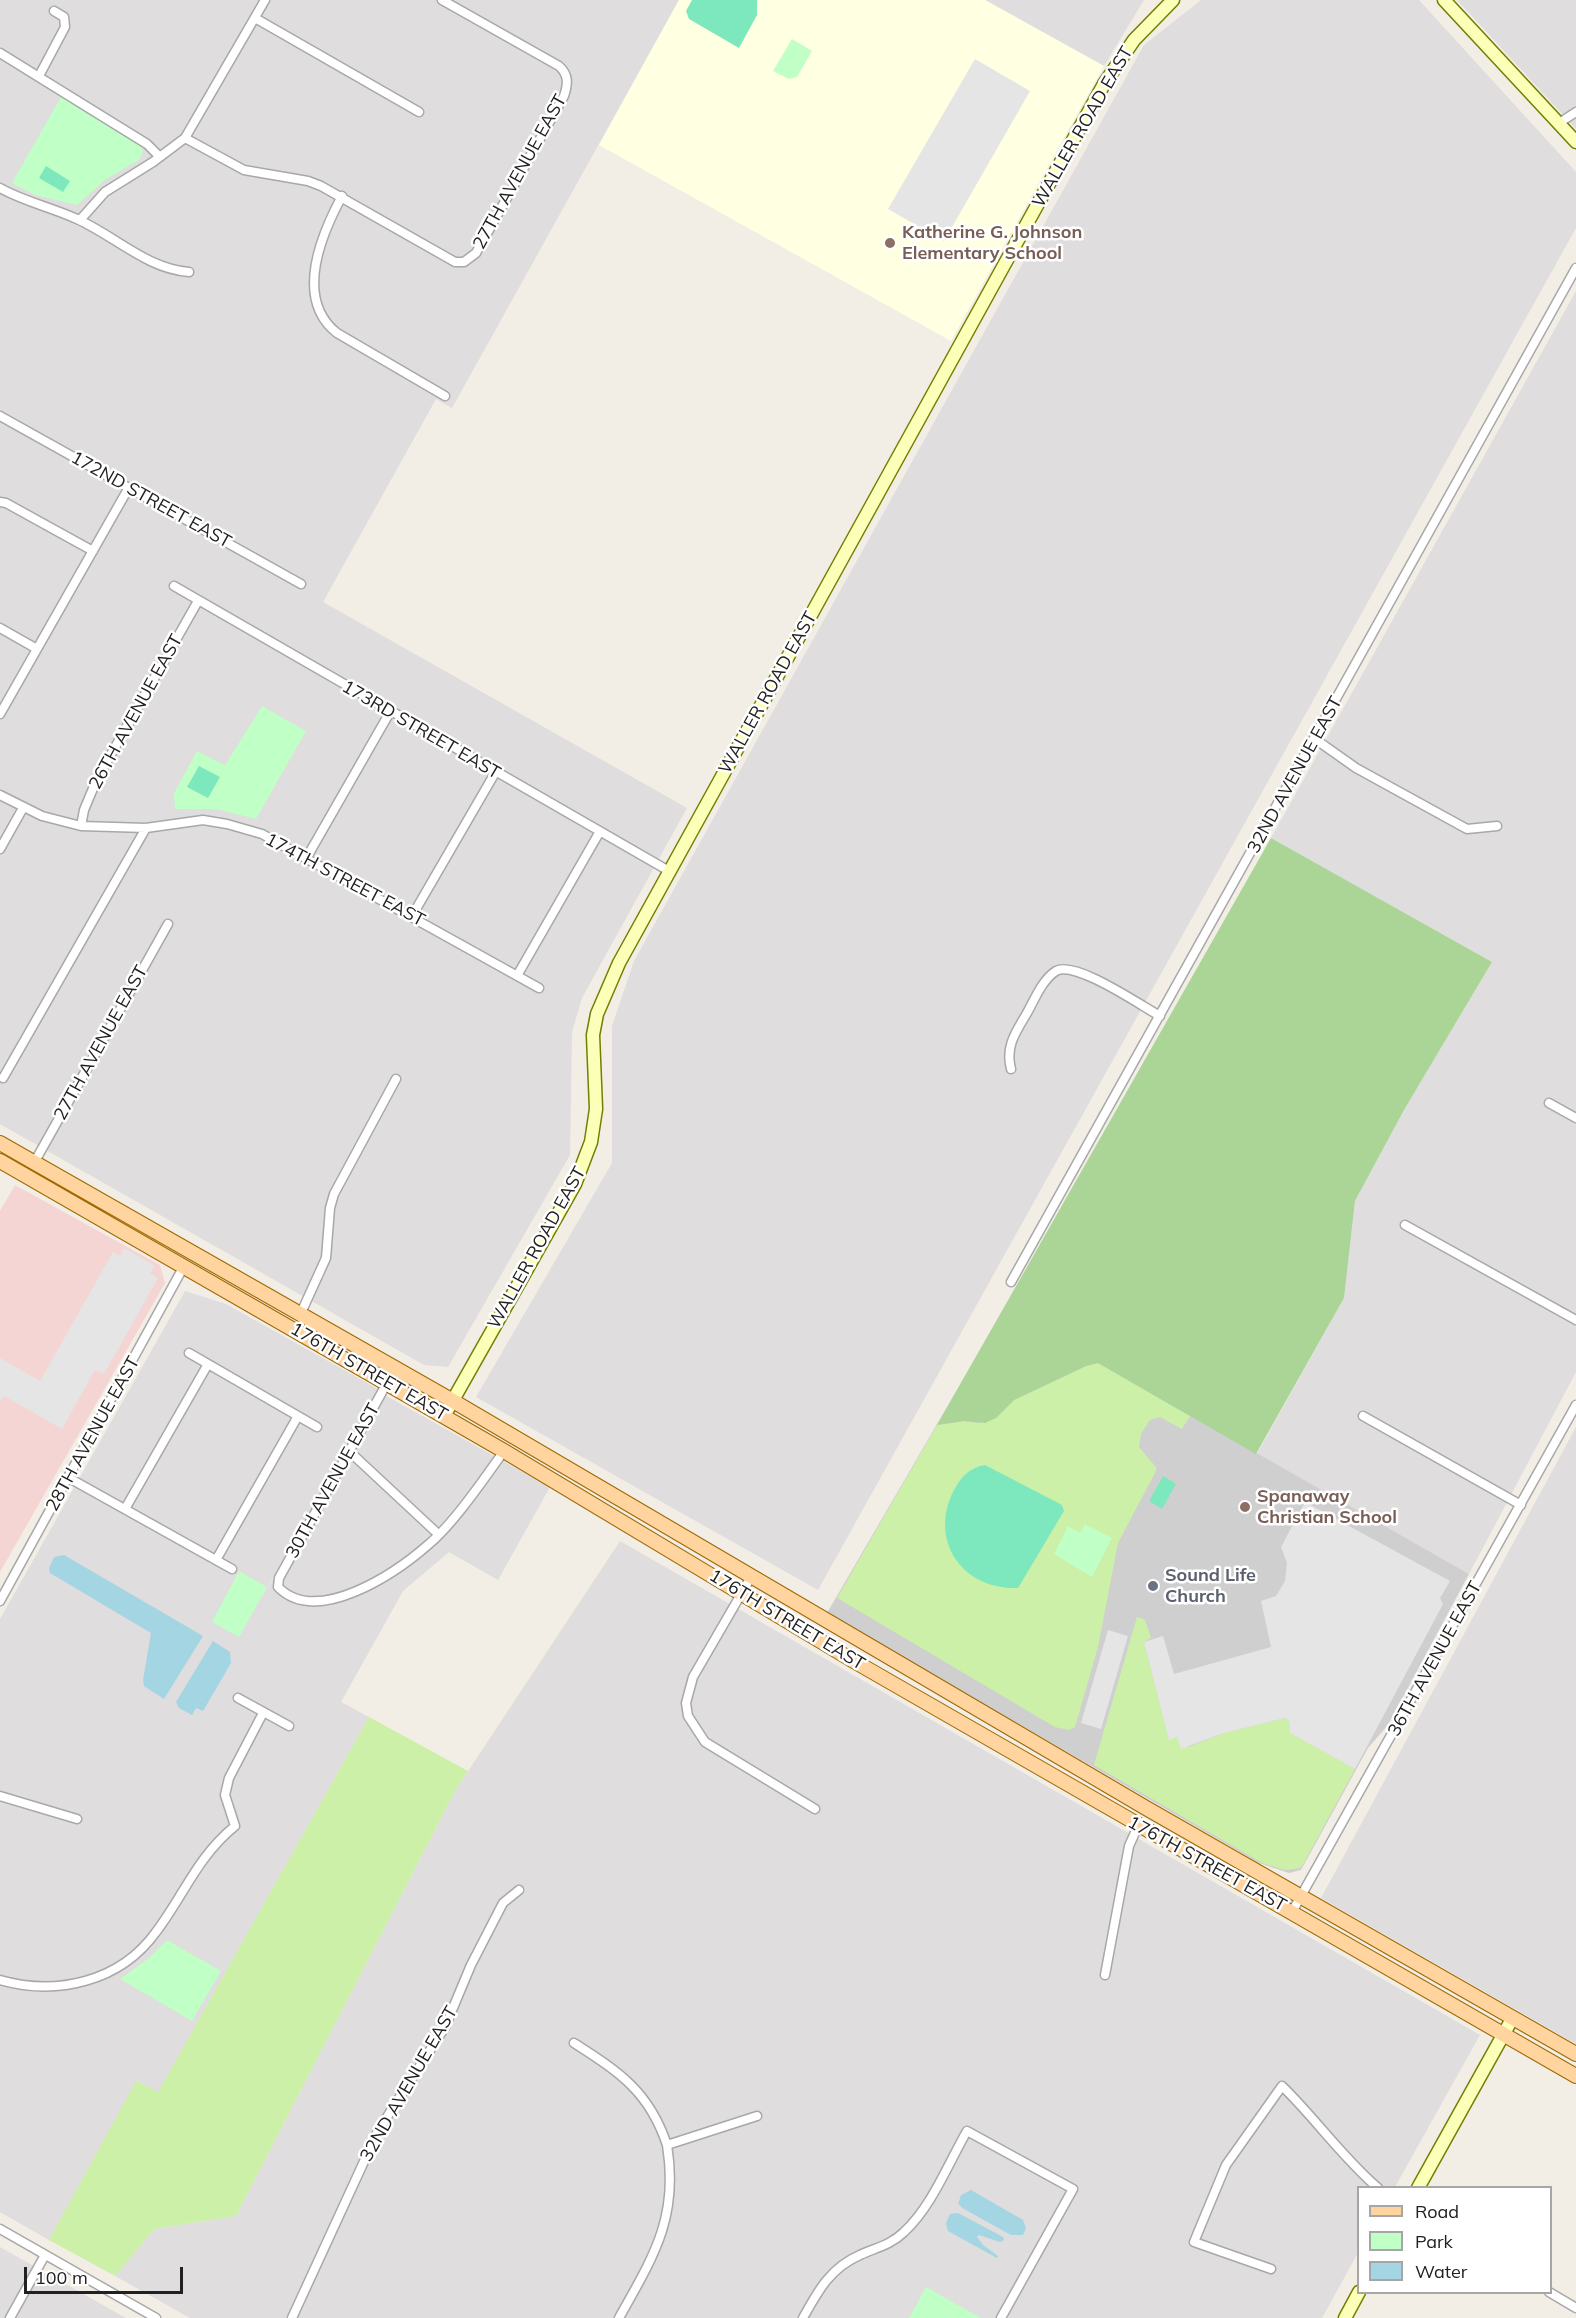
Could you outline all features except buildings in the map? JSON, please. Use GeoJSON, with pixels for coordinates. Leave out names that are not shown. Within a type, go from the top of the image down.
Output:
{"type":"FeatureCollection","features":[{"type":"Feature","properties":{"kind":"main road","name":"176TH STREET EAST"},"geometry":{"type":"LineString","coordinates":[[0,1143],[301,1313],[1301,1897],[1576,2054]]}},
{"type":"Feature","properties":{"kind":"main road","name":"176TH STREET EAST"},"geometry":{"type":"LineString","coordinates":[[0,1161],[504,1451],[852,1660],[1576,2076]]}},
{"type":"Feature","properties":{"kind":"main road"},"geometry":{"type":"LineString","coordinates":[[184,1266],[194,1263],[241,1289],[255,1288]]}},
{"type":"Feature","properties":{"kind":"street"},"geometry":{"type":"LineString","coordinates":[[80,220],[105,192],[160,157],[184,138],[265,0]]}},
{"type":"Feature","properties":{"kind":"street","name":"27TH AVENUE EAST"},"geometry":{"type":"LineString","coordinates":[[342,196],[455,262],[464,262],[476,253],[564,96],[567,78],[559,66],[442,0]]}},
{"type":"Feature","properties":{"kind":"street","name":"WALLER ROAD EAST"},"geometry":{"type":"LineString","coordinates":[[444,1416],[575,1184],[587,1156],[596,1109],[592,1061],[597,1014],[619,963],[1104,84],[1141,31],[1173,0]]}},
{"type":"Feature","properties":{"kind":"street"},"geometry":{"type":"LineString","coordinates":[[1444,0],[1576,142]]}},
{"type":"Feature","properties":{"kind":"street"},"geometry":{"type":"LineString","coordinates":[[39,76],[65,27],[64,17],[54,11]]}},
{"type":"Feature","properties":{"kind":"street"},"geometry":{"type":"LineString","coordinates":[[255,18],[419,112]]}},
{"type":"Feature","properties":{"kind":"street"},"geometry":{"type":"LineString","coordinates":[[0,53],[147,144],[160,157]]}},
{"type":"Feature","properties":{"kind":"street"},"geometry":{"type":"LineString","coordinates":[[1559,123],[1576,112]]}},
{"type":"Feature","properties":{"kind":"street"},"geometry":{"type":"LineString","coordinates":[[184,138],[244,170],[308,181],[342,196],[324,231],[317,256],[316,294],[323,318],[338,333],[445,396]]}},
{"type":"Feature","properties":{"kind":"street"},"geometry":{"type":"LineString","coordinates":[[0,188],[29,203],[80,220],[159,266],[172,271],[189,272]]}},
{"type":"Feature","properties":{"kind":"street","name":"32ND AVENUE EAST"},"geometry":{"type":"LineString","coordinates":[[1011,1281],[1316,739],[1576,268]]}},
{"type":"Feature","properties":{"kind":"street","name":"172ND STREET EAST"},"geometry":{"type":"LineString","coordinates":[[0,416],[301,584]]}},
{"type":"Feature","properties":{"kind":"street"},"geometry":{"type":"LineString","coordinates":[[0,714],[128,489]]}},
{"type":"Feature","properties":{"kind":"street"},"geometry":{"type":"LineString","coordinates":[[0,502],[6,503],[93,551]]}},
{"type":"Feature","properties":{"kind":"street","name":"173RD STREET EAST"},"geometry":{"type":"LineString","coordinates":[[174,586],[599,833],[669,871]]}},
{"type":"Feature","properties":{"kind":"street","name":"26TH AVENUE EAST"},"geometry":{"type":"LineString","coordinates":[[81,826],[84,810],[97,778],[198,601]]}},
{"type":"Feature","properties":{"kind":"street"},"geometry":{"type":"LineString","coordinates":[[0,628],[37,649]]}},
{"type":"Feature","properties":{"kind":"street"},"geometry":{"type":"LineString","coordinates":[[307,857],[390,712]]}},
{"type":"Feature","properties":{"kind":"street"},"geometry":{"type":"LineString","coordinates":[[1316,739],[1356,768],[1467,829],[1497,826]]}},
{"type":"Feature","properties":{"kind":"street"},"geometry":{"type":"LineString","coordinates":[[412,916],[495,772]]}},
{"type":"Feature","properties":{"kind":"street","name":"174TH STREET EAST"},"geometry":{"type":"LineString","coordinates":[[0,795],[23,808],[81,826],[147,828],[203,820],[262,834],[518,974],[539,988]]}},
{"type":"Feature","properties":{"kind":"street"},"geometry":{"type":"LineString","coordinates":[[0,849],[23,808]]}},
{"type":"Feature","properties":{"kind":"street"},"geometry":{"type":"LineString","coordinates":[[3,1078],[147,828]]}},
{"type":"Feature","properties":{"kind":"street"},"geometry":{"type":"LineString","coordinates":[[518,974],[599,833]]}},
{"type":"Feature","properties":{"kind":"street","name":"27TH AVENUE EAST"},"geometry":{"type":"LineString","coordinates":[[34,1163],[168,924]]}},
{"type":"Feature","properties":{"kind":"street"},"geometry":{"type":"LineString","coordinates":[[1011,1069],[1007,1056],[1012,1040],[1043,984],[1057,971],[1064,968],[1083,973],[1160,1016]]}},
{"type":"Feature","properties":{"kind":"street"},"geometry":{"type":"LineString","coordinates":[[301,1313],[326,1258],[330,1208],[334,1194],[396,1079]]}},
{"type":"Feature","properties":{"kind":"street"},"geometry":{"type":"LineString","coordinates":[[1549,1103],[1576,1118]]}},
{"type":"Feature","properties":{"kind":"street"},"geometry":{"type":"LineString","coordinates":[[1405,1225],[1576,1320]]}},
{"type":"Feature","properties":{"kind":"street","name":"28TH AVENUE EAST"},"geometry":{"type":"LineString","coordinates":[[0,1601],[184,1266]]}},
{"type":"Feature","properties":{"kind":"street"},"geometry":{"type":"LineString","coordinates":[[189,1353],[317,1427]]}},
{"type":"Feature","properties":{"kind":"street"},"geometry":{"type":"LineString","coordinates":[[125,1509],[208,1364]]}},
{"type":"Feature","properties":{"kind":"street","name":"30TH AVENUE EAST"},"geometry":{"type":"LineString","coordinates":[[387,1383],[279,1578],[278,1587],[298,1600],[313,1602],[343,1596],[368,1586],[402,1564],[438,1534]]}},
{"type":"Feature","properties":{"kind":"street","name":"36TH AVENUE EAST"},"geometry":{"type":"LineString","coordinates":[[1292,1912],[1576,1405]]}},
{"type":"Feature","properties":{"kind":"street"},"geometry":{"type":"LineString","coordinates":[[216,1560],[298,1416]]}},
{"type":"Feature","properties":{"kind":"street"},"geometry":{"type":"LineString","coordinates":[[1363,1416],[1521,1505]]}},
{"type":"Feature","properties":{"kind":"street"},"geometry":{"type":"LineString","coordinates":[[350,1452],[438,1534],[504,1451]]}},
{"type":"Feature","properties":{"kind":"street"},"geometry":{"type":"LineString","coordinates":[[69,1478],[232,1569]]}},
{"type":"Feature","properties":{"kind":"street"},"geometry":{"type":"LineString","coordinates":[[751,1577],[690,1685],[686,1703],[690,1722],[705,1742],[815,1809]]}},
{"type":"Feature","properties":{"kind":"street"},"geometry":{"type":"LineString","coordinates":[[238,1698],[289,1726]]}},
{"type":"Feature","properties":{"kind":"street"},"geometry":{"type":"LineString","coordinates":[[0,1980],[26,1986],[48,1987],[86,1982],[108,1973],[143,1948],[171,1911],[198,1863],[235,1826],[225,1795],[229,1778],[263,1713]]}},
{"type":"Feature","properties":{"kind":"street"},"geometry":{"type":"LineString","coordinates":[[0,1796],[77,1819]]}},
{"type":"Feature","properties":{"kind":"street"},"geometry":{"type":"LineString","coordinates":[[1105,1975],[1129,1846],[1138,1826]]}},
{"type":"Feature","properties":{"kind":"street","name":"32ND AVENUE EAST"},"geometry":{"type":"LineString","coordinates":[[292,2318],[378,2131],[445,2027],[471,1965],[503,1903],[519,1890]]}},
{"type":"Feature","properties":{"kind":"street"},"geometry":{"type":"LineString","coordinates":[[1419,2186],[1512,2019]]}},
{"type":"Feature","properties":{"kind":"street"},"geometry":{"type":"LineString","coordinates":[[574,2043],[612,2067],[643,2097],[657,2118],[667,2145],[671,2176],[669,2212],[656,2249],[619,2318]]}},
{"type":"Feature","properties":{"kind":"street"},"geometry":{"type":"LineString","coordinates":[[1272,2269],[1194,2242],[1226,2165],[1282,2086],[1309,2112],[1346,2157],[1377,2186]]}},
{"type":"Feature","properties":{"kind":"street"},"geometry":{"type":"LineString","coordinates":[[667,2145],[757,2116]]}},
{"type":"Feature","properties":{"kind":"street"},"geometry":{"type":"LineString","coordinates":[[803,2318],[821,2285],[843,2263],[891,2242],[904,2233],[924,2207],[967,2131],[1072,2189],[1001,2318]]}},
{"type":"Feature","properties":{"kind":"street"},"geometry":{"type":"LineString","coordinates":[[0,2229],[156,2318]]}},
{"type":"Feature","properties":{"kind":"street"},"geometry":{"type":"LineString","coordinates":[[10,2318],[45,2255]]}},
{"type":"Feature","properties":{"kind":"street"},"geometry":{"type":"LineString","coordinates":[[1345,2318],[1358,2294]]}},
{"type":"Feature","properties":{"kind":"street"},"geometry":{"type":"LineString","coordinates":[[1552,2294],[1576,2308]]}},
{"type":"Feature","properties":{"kind":"shaded area"},"geometry":{"type":"Polygon","coordinates":[[[0,0],[679,0],[452,408],[436,399],[323,602],[687,808],[582,998],[572,1032],[570,1155],[448,1367],[424,1365],[0,1124],[0,0]]]}},
{"type":"Feature","properties":{"kind":"shaded area","name":"Katherine G. Johnson Elementary School"},"geometry":{"type":"Polygon","coordinates":[[[679,0],[985,0],[1104,66],[951,341],[599,145],[679,0]]]}},
{"type":"Feature","properties":{"kind":"shaded area"},"geometry":{"type":"Polygon","coordinates":[[[985,0],[1144,0],[1104,66],[985,0]]]}},
{"type":"Feature","properties":{"kind":"shaded area"},"geometry":{"type":"Polygon","coordinates":[[[1201,0],[1419,0],[1576,172],[1576,228],[818,1590],[476,1397],[612,1163],[612,1026],[634,961],[1144,45],[1201,0]]]}},
{"type":"Feature","properties":{"kind":"shaded area"},"geometry":{"type":"Polygon","coordinates":[[[1457,0],[1576,0],[1576,129],[1457,0]]]}},
{"type":"Feature","properties":{"kind":"shaded area"},"geometry":{"type":"Polygon","coordinates":[[[975,59],[1030,91],[944,241],[888,209],[975,59]]]}},
{"type":"Feature","properties":{"kind":"shaded area"},"geometry":{"type":"Polygon","coordinates":[[[1576,291],[1576,1372],[1469,1574],[1257,1454],[1344,1298],[1355,1201],[1404,1110],[1492,962],[1271,838],[1576,291]]]}},
{"type":"Feature","properties":{"kind":"shaded area"},"geometry":{"type":"Polygon","coordinates":[[[15,1185],[160,1265],[165,1283],[0,1572],[0,1211],[15,1185]]]}},
{"type":"Feature","properties":{"kind":"shaded area"},"geometry":{"type":"Polygon","coordinates":[[[124,1248],[155,1266],[150,1273],[158,1278],[104,1374],[95,1370],[62,1429],[4,1396],[0,1402],[0,1358],[40,1381],[113,1252],[120,1256],[124,1248]]]}},
{"type":"Feature","properties":{"kind":"shaded area"},"geometry":{"type":"Polygon","coordinates":[[[185,1291],[226,1304],[378,1389],[258,1604],[381,1393],[550,1487],[498,1580],[449,1552],[403,1591],[341,1702],[369,1717],[158,2093],[137,2081],[49,2240],[0,2212],[0,1619],[185,1291]]]}},
{"type":"Feature","properties":{"kind":"shaded area","name":"Sound Life Church"},"geometry":{"type":"Polygon","coordinates":[[[1004,1309],[1469,1574],[1388,1725],[1368,1748],[1301,1870],[1289,1873],[1259,1863],[827,1613],[1004,1309]]]}},
{"type":"Feature","properties":{"kind":"shaded area"},"geometry":{"type":"Polygon","coordinates":[[[1576,1427],[1576,2044],[1321,1898],[1576,1427]]]}},
{"type":"Feature","properties":{"kind":"shaded area"},"geometry":{"type":"Polygon","coordinates":[[[1305,1502],[1450,1581],[1440,1598],[1443,1604],[1355,1769],[1290,1733],[1289,1721],[1285,1718],[1224,1733],[1181,1749],[1177,1737],[1169,1740],[1144,1642],[1163,1636],[1174,1674],[1271,1647],[1261,1601],[1276,1596],[1285,1581],[1287,1563],[1281,1547],[1305,1502]]]}},
{"type":"Feature","properties":{"kind":"shaded area"},"geometry":{"type":"Polygon","coordinates":[[[620,1541],[1480,2035],[1396,2186],[1357,2186],[1357,2255],[1322,2318],[190,2318],[115,2276],[154,2229],[236,2216],[455,1791],[620,1541]]]}},
{"type":"Feature","properties":{"kind":"shaded area"},"geometry":{"type":"Polygon","coordinates":[[[1108,1630],[1128,1636],[1101,1729],[1081,1723],[1108,1630]]]}},
{"type":"Feature","properties":{"kind":"shaded area"},"geometry":{"type":"Polygon","coordinates":[[[0,2247],[126,2318],[0,2318],[0,2247]]]}},
{"type":"Feature","properties":{"kind":"green space"},"geometry":{"type":"Polygon","coordinates":[[[692,0],[757,0],[757,15],[739,48],[689,19],[686,11],[692,0]]]}},
{"type":"Feature","properties":{"kind":"green space"},"geometry":{"type":"Polygon","coordinates":[[[792,39],[812,51],[797,77],[789,79],[773,71],[792,39]]]}},
{"type":"Feature","properties":{"kind":"green space"},"geometry":{"type":"Polygon","coordinates":[[[62,95],[140,145],[143,151],[139,160],[106,179],[77,205],[35,195],[12,183],[62,95]]]}},
{"type":"Feature","properties":{"kind":"green space"},"geometry":{"type":"Polygon","coordinates":[[[46,166],[70,181],[63,192],[39,178],[46,166]]]}},
{"type":"Feature","properties":{"kind":"green space"},"geometry":{"type":"Polygon","coordinates":[[[262,706],[306,731],[256,819],[216,809],[175,809],[174,793],[197,751],[225,765],[262,706]]]}},
{"type":"Feature","properties":{"kind":"green space"},"geometry":{"type":"Polygon","coordinates":[[[199,766],[220,777],[208,798],[187,787],[199,766]]]}},
{"type":"Feature","properties":{"kind":"green space"},"geometry":{"type":"Polygon","coordinates":[[[1271,838],[1492,962],[1404,1110],[1355,1201],[1344,1298],[1256,1454],[1098,1363],[1086,1366],[1014,1400],[996,1418],[985,1423],[964,1421],[937,1425],[1271,838]]]}},
{"type":"Feature","properties":{"kind":"green space"},"geometry":{"type":"Polygon","coordinates":[[[1098,1363],[1190,1416],[1182,1429],[1160,1417],[1150,1420],[1141,1434],[1139,1447],[1156,1467],[1156,1471],[1118,1543],[1098,1647],[1075,1727],[1069,1730],[1055,1727],[837,1598],[937,1425],[965,1421],[977,1423],[996,1418],[1014,1400],[1086,1366],[1098,1363]]]}},
{"type":"Feature","properties":{"kind":"green space"},"geometry":{"type":"Polygon","coordinates":[[[985,1465],[1062,1505],[1064,1511],[1018,1588],[981,1581],[966,1571],[955,1558],[948,1544],[945,1527],[947,1509],[954,1490],[966,1473],[985,1465]]]}},
{"type":"Feature","properties":{"kind":"green space"},"geometry":{"type":"Polygon","coordinates":[[[1163,1476],[1176,1484],[1162,1509],[1149,1501],[1163,1476]]]}},
{"type":"Feature","properties":{"kind":"green space"},"geometry":{"type":"Polygon","coordinates":[[[1085,1524],[1112,1538],[1092,1577],[1054,1554],[1068,1526],[1080,1533],[1085,1524]]]}},
{"type":"Feature","properties":{"kind":"green space"},"geometry":{"type":"Polygon","coordinates":[[[239,1571],[267,1587],[239,1637],[212,1622],[239,1571]]]}},
{"type":"Feature","properties":{"kind":"green space"},"geometry":{"type":"Polygon","coordinates":[[[1137,1617],[1145,1620],[1151,1638],[1144,1642],[1169,1739],[1177,1737],[1189,1747],[1224,1733],[1285,1718],[1289,1721],[1290,1733],[1355,1769],[1301,1868],[1285,1870],[1262,1863],[1094,1765],[1137,1617]]]}},
{"type":"Feature","properties":{"kind":"green space"},"geometry":{"type":"Polygon","coordinates":[[[369,1717],[468,1771],[455,1791],[236,2216],[154,2229],[115,2276],[49,2240],[136,2081],[158,2092],[369,1717]]]}},
{"type":"Feature","properties":{"kind":"green space"},"geometry":{"type":"Polygon","coordinates":[[[167,1940],[221,1971],[192,2021],[120,1979],[149,1958],[167,1940]]]}},
{"type":"Feature","properties":{"kind":"green space"},"geometry":{"type":"Polygon","coordinates":[[[926,2287],[981,2318],[909,2318],[926,2287]]]}},
{"type":"Feature","properties":{"kind":"water"},"geometry":{"type":"Polygon","coordinates":[[[64,1555],[203,1636],[164,1699],[144,1686],[151,1633],[50,1573],[49,1568],[54,1557],[64,1555]]]}},
{"type":"Feature","properties":{"kind":"water"},"geometry":{"type":"Polygon","coordinates":[[[213,1641],[230,1652],[231,1663],[203,1711],[196,1708],[192,1715],[179,1708],[176,1702],[213,1641]]]}},
{"type":"Feature","properties":{"kind":"water"},"geometry":{"type":"Polygon","coordinates":[[[971,2190],[1023,2220],[1026,2228],[1023,2235],[1011,2235],[958,2204],[961,2195],[971,2190]]]}},
{"type":"Feature","properties":{"kind":"water"},"geometry":{"type":"Polygon","coordinates":[[[958,2213],[1003,2237],[1004,2240],[1000,2242],[979,2235],[977,2237],[983,2245],[998,2256],[997,2258],[948,2231],[946,2223],[950,2214],[958,2213]]]}},
{"type":"Feature","properties":{"kind":"place","name":"Katherine G. Johnson Elementary School"},"geometry":{"type":"Point","coordinates":[890,243]}},
{"type":"Feature","properties":{"kind":"place","name":"Spanaway Christian School"},"geometry":{"type":"Point","coordinates":[1245,1507]}},
{"type":"Feature","properties":{"kind":"place","name":"Sound Life Church"},"geometry":{"type":"Point","coordinates":[1153,1586]}}]}
